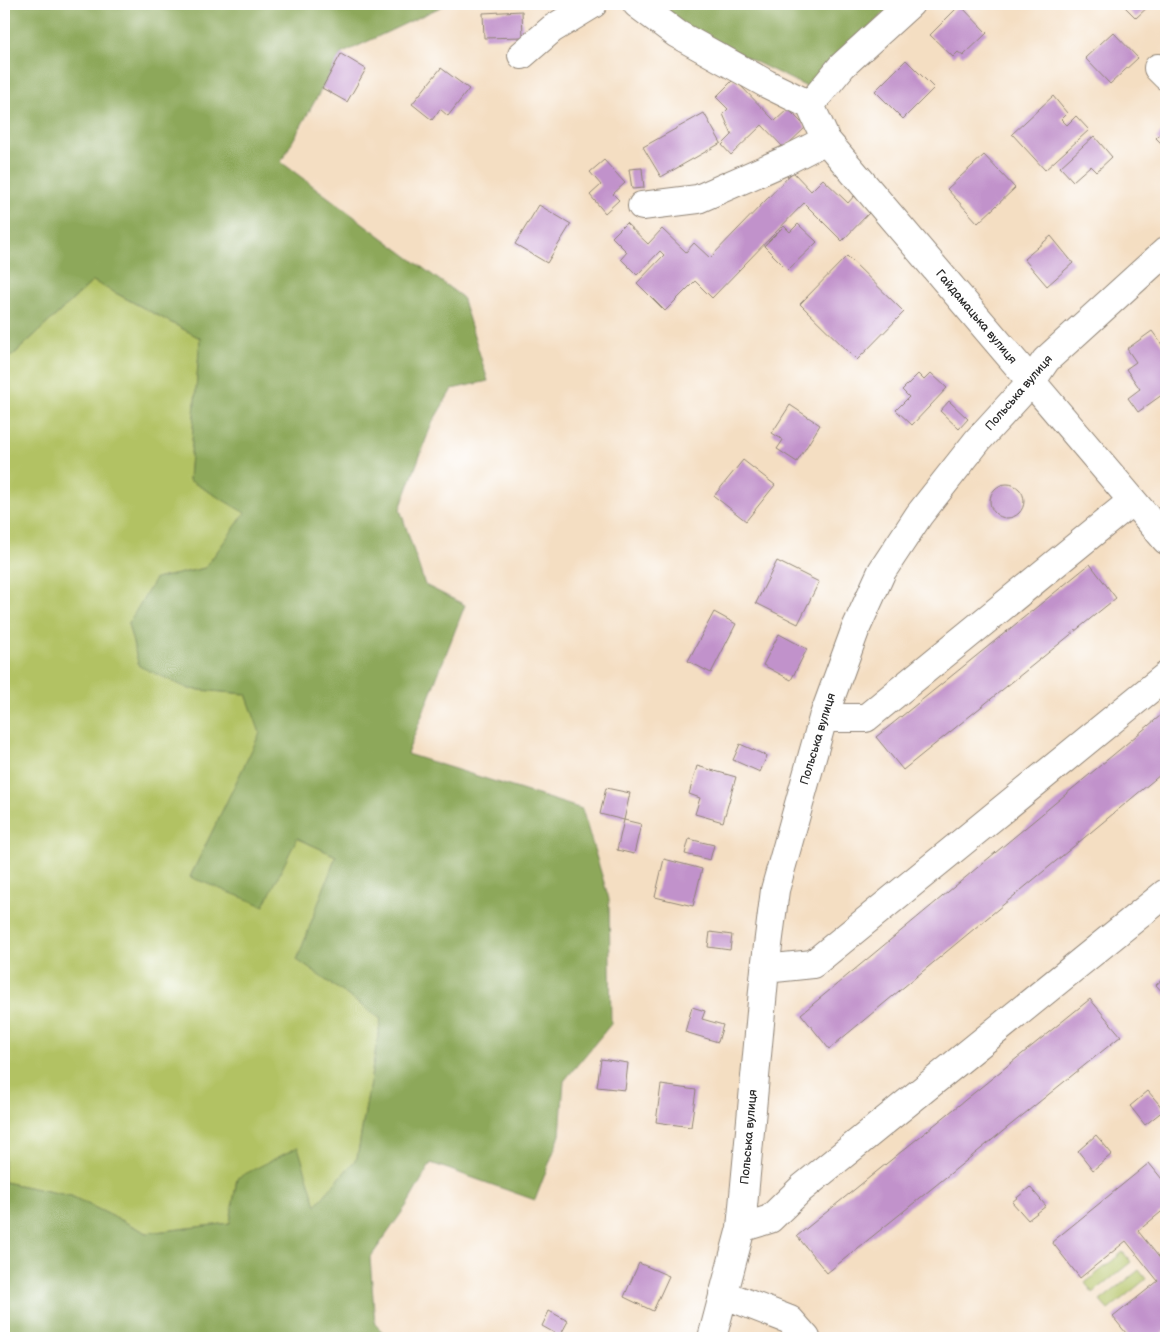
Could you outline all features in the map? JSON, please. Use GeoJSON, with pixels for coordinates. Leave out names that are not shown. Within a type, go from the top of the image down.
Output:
{"type":"FeatureCollection","features":[{"type":"Feature","properties":{"kind":"street"},"geometry":{"type":"LineString","coordinates":[[522,55],[552,29],[593,4]]}},
{"type":"Feature","properties":{"kind":"street"},"geometry":{"type":"LineString","coordinates":[[637,4],[678,34],[767,84],[810,105],[842,66],[910,4]]}},
{"type":"Feature","properties":{"kind":"street","name":"Гайдамацька вулиця"},"geometry":{"type":"LineString","coordinates":[[810,105],[826,140],[1166,540]]}},
{"type":"Feature","properties":{"kind":"street"},"geometry":{"type":"LineString","coordinates":[[642,206],[698,199],[789,159],[826,140]]}},
{"type":"Feature","properties":{"kind":"street","name":"Польська вулиця"},"geometry":{"type":"LineString","coordinates":[[712,1338],[740,1228],[765,969],[775,890],[823,718],[856,628],[882,571],[919,515],[978,440],[1030,382],[1046,360],[1166,251]]}},
{"type":"Feature","properties":{"kind":"street"},"geometry":{"type":"LineString","coordinates":[[823,718],[866,718],[1132,501]]}},
{"type":"Feature","properties":{"kind":"street"},"geometry":{"type":"LineString","coordinates":[[765,969],[813,964],[1166,676]]}},
{"type":"Feature","properties":{"kind":"street"},"geometry":{"type":"LineString","coordinates":[[740,1228],[770,1219],[802,1188],[1166,894]]}},
{"type":"Feature","properties":{"kind":"street"},"geometry":{"type":"LineString","coordinates":[[723,1294],[790,1320],[806,1338]]}},
{"type":"Feature","properties":{"kind":"green space"},"geometry":{"type":"Polygon","coordinates":[[[4,4],[447,4],[341,54],[281,162],[462,297],[488,381],[452,389],[432,423],[400,509],[425,585],[465,605],[407,754],[582,809],[609,899],[611,1024],[564,1081],[560,1135],[535,1200],[431,1163],[407,1205],[370,1258],[375,1324],[387,1336],[386,1338],[4,1338],[4,1182],[71,1196],[147,1233],[230,1223],[237,1178],[298,1147],[316,1205],[357,1158],[381,1019],[297,960],[336,856],[297,838],[264,906],[190,877],[260,733],[246,694],[189,689],[139,666],[128,624],[155,579],[205,568],[245,513],[189,480],[200,338],[93,281],[12,356],[4,356],[4,4]]]}},
{"type":"Feature","properties":{"kind":"green space"},"geometry":{"type":"Polygon","coordinates":[[[652,4],[894,4],[807,87],[668,19],[652,4]]]}},
{"type":"Feature","properties":{"kind":"green space"},"geometry":{"type":"Polygon","coordinates":[[[93,281],[200,338],[189,480],[246,513],[205,568],[155,579],[189,689],[246,694],[261,733],[190,877],[297,838],[336,856],[298,960],[381,1019],[357,1158],[316,1206],[237,1178],[230,1223],[147,1233],[71,1196],[4,1182],[4,356],[12,356],[93,281]]]}},
{"type":"Feature","properties":{"kind":"green space"},"geometry":{"type":"Polygon","coordinates":[[[1123,1252],[1131,1262],[1093,1293],[1085,1283],[1123,1252]]]}},
{"type":"Feature","properties":{"kind":"green space"},"geometry":{"type":"Polygon","coordinates":[[[1139,1270],[1146,1279],[1108,1310],[1100,1301],[1139,1270]]]}},
{"type":"Feature","properties":{"kind":"building"},"geometry":{"type":"Polygon","coordinates":[[[1122,4],[1151,4],[1136,18],[1122,4]]]}},
{"type":"Feature","properties":{"kind":"building"},"geometry":{"type":"Polygon","coordinates":[[[960,5],[987,33],[963,56],[958,52],[953,57],[930,35],[960,5]]]}},
{"type":"Feature","properties":{"kind":"building"},"geometry":{"type":"Polygon","coordinates":[[[522,11],[523,37],[484,38],[483,13],[522,11]]]}},
{"type":"Feature","properties":{"kind":"building"},"geometry":{"type":"Polygon","coordinates":[[[1113,32],[1138,58],[1110,84],[1085,58],[1113,32]]]}},
{"type":"Feature","properties":{"kind":"building"},"geometry":{"type":"Polygon","coordinates":[[[341,54],[366,69],[347,102],[322,88],[341,54]]]}},
{"type":"Feature","properties":{"kind":"building"},"geometry":{"type":"Polygon","coordinates":[[[906,60],[934,88],[903,119],[875,91],[906,60]]]}},
{"type":"Feature","properties":{"kind":"building"},"geometry":{"type":"Polygon","coordinates":[[[441,68],[469,89],[448,116],[440,109],[432,120],[412,104],[441,68]]]}},
{"type":"Feature","properties":{"kind":"building"},"geometry":{"type":"Polygon","coordinates":[[[734,79],[775,121],[788,109],[806,127],[784,148],[762,125],[731,155],[722,145],[732,135],[723,114],[728,109],[716,97],[734,79]]]}},
{"type":"Feature","properties":{"kind":"building"},"geometry":{"type":"Polygon","coordinates":[[[1053,96],[1067,113],[1061,119],[1067,125],[1076,116],[1089,130],[1045,170],[1012,134],[1053,96]]]}},
{"type":"Feature","properties":{"kind":"building"},"geometry":{"type":"Polygon","coordinates":[[[704,113],[721,143],[661,177],[643,147],[704,113]]]}},
{"type":"Feature","properties":{"kind":"building"},"geometry":{"type":"Polygon","coordinates":[[[1166,128],[1166,148],[1156,138],[1166,128]]]}},
{"type":"Feature","properties":{"kind":"building"},"geometry":{"type":"Polygon","coordinates":[[[1094,136],[1112,157],[1096,172],[1090,166],[1073,181],[1060,167],[1094,136]]]}},
{"type":"Feature","properties":{"kind":"building"},"geometry":{"type":"Polygon","coordinates":[[[984,155],[1015,188],[978,223],[947,189],[984,155]]]}},
{"type":"Feature","properties":{"kind":"building"},"geometry":{"type":"Polygon","coordinates":[[[604,160],[625,183],[613,194],[619,200],[605,213],[590,195],[601,185],[590,172],[604,160]]]}},
{"type":"Feature","properties":{"kind":"building"},"geometry":{"type":"Polygon","coordinates":[[[642,168],[644,188],[632,189],[629,169],[642,168]]]}},
{"type":"Feature","properties":{"kind":"building"},"geometry":{"type":"Polygon","coordinates":[[[793,172],[811,191],[823,179],[848,203],[854,196],[870,212],[842,241],[804,203],[712,298],[695,281],[665,311],[637,283],[664,255],[660,251],[637,275],[621,259],[627,252],[612,237],[626,223],[648,244],[662,229],[686,252],[694,243],[710,258],[793,172]]]}},
{"type":"Feature","properties":{"kind":"building"},"geometry":{"type":"Polygon","coordinates":[[[539,205],[571,224],[547,263],[515,244],[539,205]]]}},
{"type":"Feature","properties":{"kind":"building"},"geometry":{"type":"Polygon","coordinates":[[[798,224],[817,242],[788,270],[764,246],[784,226],[790,232],[798,224]]]}},
{"type":"Feature","properties":{"kind":"building"},"geometry":{"type":"Polygon","coordinates":[[[1051,236],[1073,263],[1047,286],[1024,259],[1051,236]]]}},
{"type":"Feature","properties":{"kind":"building"},"geometry":{"type":"Polygon","coordinates":[[[847,256],[904,312],[857,360],[800,304],[847,256]]]}},
{"type":"Feature","properties":{"kind":"building"},"geometry":{"type":"Polygon","coordinates":[[[1152,331],[1166,350],[1166,392],[1138,412],[1128,398],[1140,389],[1126,369],[1136,362],[1127,349],[1152,331]]]}},
{"type":"Feature","properties":{"kind":"building"},"geometry":{"type":"Polygon","coordinates":[[[931,373],[947,388],[912,425],[896,410],[909,397],[902,390],[918,374],[924,380],[931,373]]]}},
{"type":"Feature","properties":{"kind":"building"},"geometry":{"type":"Polygon","coordinates":[[[949,401],[968,419],[959,429],[940,411],[949,401]]]}},
{"type":"Feature","properties":{"kind":"building"},"geometry":{"type":"Polygon","coordinates":[[[790,405],[820,425],[797,462],[777,449],[783,440],[772,433],[790,405]]]}},
{"type":"Feature","properties":{"kind":"building"},"geometry":{"type":"Polygon","coordinates":[[[743,460],[775,485],[746,521],[714,496],[743,460]]]}},
{"type":"Feature","properties":{"kind":"building"},"geometry":{"type":"Polygon","coordinates":[[[1007,484],[1014,485],[1019,489],[1023,494],[1023,508],[1019,513],[1014,517],[1007,518],[1000,517],[995,513],[991,508],[990,501],[991,494],[995,489],[1000,485],[1007,484]]]}},
{"type":"Feature","properties":{"kind":"building"},"geometry":{"type":"Polygon","coordinates":[[[777,561],[819,582],[798,624],[756,603],[777,561]]]}},
{"type":"Feature","properties":{"kind":"building"},"geometry":{"type":"Polygon","coordinates":[[[1090,564],[1116,598],[903,770],[876,737],[1090,564]]]}},
{"type":"Feature","properties":{"kind":"building"},"geometry":{"type":"Polygon","coordinates":[[[714,612],[736,624],[711,673],[688,661],[714,612]]]}},
{"type":"Feature","properties":{"kind":"building"},"geometry":{"type":"Polygon","coordinates":[[[779,634],[807,649],[791,680],[763,665],[779,634]]]}},
{"type":"Feature","properties":{"kind":"building"},"geometry":{"type":"Polygon","coordinates":[[[1166,711],[1166,770],[829,1049],[801,1014],[1166,711]]]}},
{"type":"Feature","properties":{"kind":"building"},"geometry":{"type":"Polygon","coordinates":[[[740,744],[767,756],[760,772],[733,760],[740,744]]]}},
{"type":"Feature","properties":{"kind":"building"},"geometry":{"type":"Polygon","coordinates":[[[697,766],[736,777],[723,822],[695,814],[700,798],[689,794],[697,766]]]}},
{"type":"Feature","properties":{"kind":"building"},"geometry":{"type":"Polygon","coordinates":[[[606,788],[630,793],[624,820],[600,814],[606,788]]]}},
{"type":"Feature","properties":{"kind":"building"},"geometry":{"type":"Polygon","coordinates":[[[624,820],[641,824],[634,854],[617,850],[624,820]]]}},
{"type":"Feature","properties":{"kind":"building"},"geometry":{"type":"Polygon","coordinates":[[[689,839],[714,845],[710,860],[685,854],[689,839]]]}},
{"type":"Feature","properties":{"kind":"building"},"geometry":{"type":"Polygon","coordinates":[[[664,859],[702,869],[693,906],[655,897],[664,859]]]}},
{"type":"Feature","properties":{"kind":"building"},"geometry":{"type":"Polygon","coordinates":[[[710,932],[732,935],[730,950],[708,947],[710,932]]]}},
{"type":"Feature","properties":{"kind":"building"},"geometry":{"type":"Polygon","coordinates":[[[1166,976],[1166,996],[1156,985],[1166,976]]]}},
{"type":"Feature","properties":{"kind":"building"},"geometry":{"type":"Polygon","coordinates":[[[1090,999],[1121,1036],[827,1273],[797,1236],[1090,999]]]}},
{"type":"Feature","properties":{"kind":"building"},"geometry":{"type":"Polygon","coordinates":[[[692,1007],[705,1011],[702,1019],[723,1025],[718,1042],[685,1032],[692,1007]]]}},
{"type":"Feature","properties":{"kind":"building"},"geometry":{"type":"Polygon","coordinates":[[[601,1059],[628,1063],[625,1090],[597,1087],[601,1059]]]}},
{"type":"Feature","properties":{"kind":"building"},"geometry":{"type":"Polygon","coordinates":[[[661,1085],[696,1090],[691,1127],[656,1122],[661,1085]]]}},
{"type":"Feature","properties":{"kind":"building"},"geometry":{"type":"Polygon","coordinates":[[[1148,1091],[1164,1110],[1145,1125],[1130,1106],[1148,1091]]]}},
{"type":"Feature","properties":{"kind":"building"},"geometry":{"type":"Polygon","coordinates":[[[1096,1135],[1112,1154],[1093,1170],[1078,1151],[1096,1135]]]}},
{"type":"Feature","properties":{"kind":"building"},"geometry":{"type":"Polygon","coordinates":[[[1149,1163],[1166,1184],[1166,1208],[1138,1231],[1166,1266],[1166,1330],[1156,1338],[1130,1338],[1113,1317],[1158,1281],[1126,1241],[1080,1278],[1052,1242],[1149,1163]]]}},
{"type":"Feature","properties":{"kind":"building"},"geometry":{"type":"Polygon","coordinates":[[[1030,1187],[1046,1206],[1028,1220],[1012,1202],[1030,1187]]]}},
{"type":"Feature","properties":{"kind":"building"},"geometry":{"type":"Polygon","coordinates":[[[639,1263],[669,1276],[653,1311],[624,1297],[639,1263]]]}},
{"type":"Feature","properties":{"kind":"building"},"geometry":{"type":"Polygon","coordinates":[[[549,1311],[568,1321],[560,1336],[542,1326],[549,1311]]]}}]}
